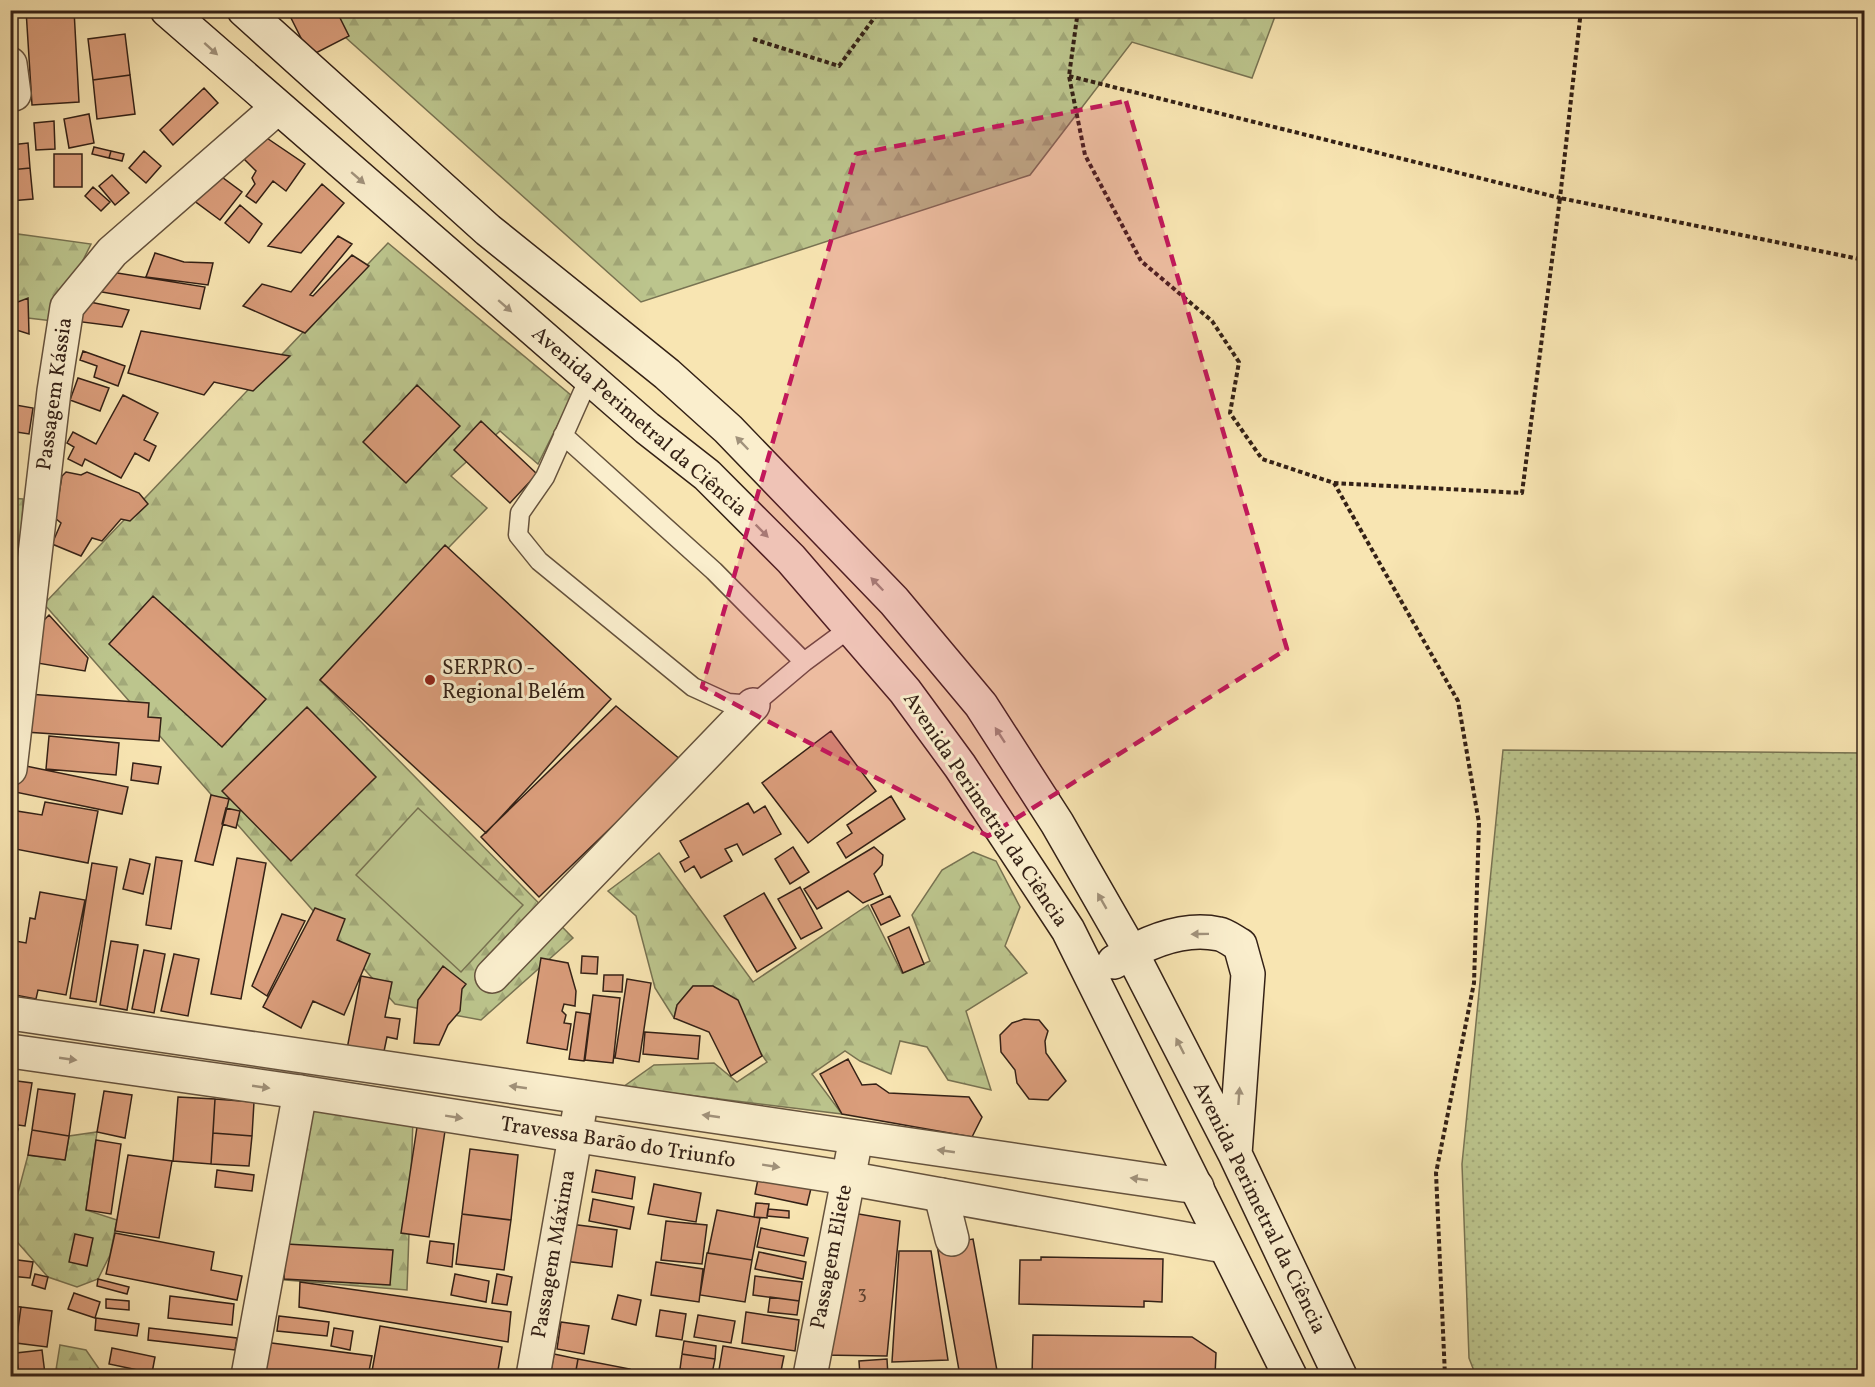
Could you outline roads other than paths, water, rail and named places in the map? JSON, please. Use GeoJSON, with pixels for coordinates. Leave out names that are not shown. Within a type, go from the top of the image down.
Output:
{"type":"FeatureCollection","features":[{"type":"Feature","properties":{"kind":"street","name":"Avenida Perimetral da Ciência"},"geometry":{"type":"LineString","coordinates":[[168,10],[277,108],[647,429],[707,475],[791,559],[905,691],[960,766],[1068,930],[1290,1377]]}},
{"type":"Feature","properties":{"kind":"street","name":"Avenida Perimetral da Ciência"},"geometry":{"type":"LineString","coordinates":[[244,10],[488,230],[682,386],[728,429],[894,601],[981,705],[1057,823],[1131,952],[1235,1154],[1340,1377]]}},
{"type":"Feature","properties":{"kind":"street","name":"Passagem Kássia"},"geometry":{"type":"LineString","coordinates":[[10,769],[54,391],[67,307],[112,252],[277,108]]}},
{"type":"Feature","properties":{"kind":"street"},"geometry":{"type":"LineString","coordinates":[[492,976],[753,705]]}},
{"type":"Feature","properties":{"kind":"street"},"geometry":{"type":"LineString","coordinates":[[1091,976],[1131,952],[1179,934],[1219,934],[1240,945],[1248,974],[1235,1154]]}},
{"type":"Feature","properties":{"kind":"street","name":"Travessa Barão do Triunfo"},"geometry":{"type":"LineString","coordinates":[[10,1013],[1197,1187]]}},
{"type":"Feature","properties":{"kind":"street","name":"Travessa Barão do Triunfo"},"geometry":{"type":"LineString","coordinates":[[10,1051],[300,1092],[847,1178],[1224,1245]]}},
{"type":"Feature","properties":{"kind":"street"},"geometry":{"type":"LineString","coordinates":[[248,1377],[300,1092]]}},
{"type":"Feature","properties":{"kind":"street","name":"Passagem Máxima"},"geometry":{"type":"LineString","coordinates":[[533,1377],[582,1097]]}},
{"type":"Feature","properties":{"kind":"street","name":"Passagem Eliete"},"geometry":{"type":"LineString","coordinates":[[810,1377],[856,1138]]}},
{"type":"Feature","properties":{"kind":"street"},"geometry":{"type":"LineString","coordinates":[[941,1195],[951,1239]]}},
{"type":"Feature","properties":{"kind":"lane"},"geometry":{"type":"LineString","coordinates":[[589,378],[545,477],[520,513],[518,536],[539,561],[693,687],[728,703],[753,705],[804,662],[850,628]]}},
{"type":"Feature","properties":{"kind":"lane"},"geometry":{"type":"LineString","coordinates":[[563,435],[714,571],[804,662]]}},
{"type":"Feature","properties":{"kind":"place","name":"SERPRO - Regional Belém"},"geometry":{"type":"Point","coordinates":[430,680]}}]}
